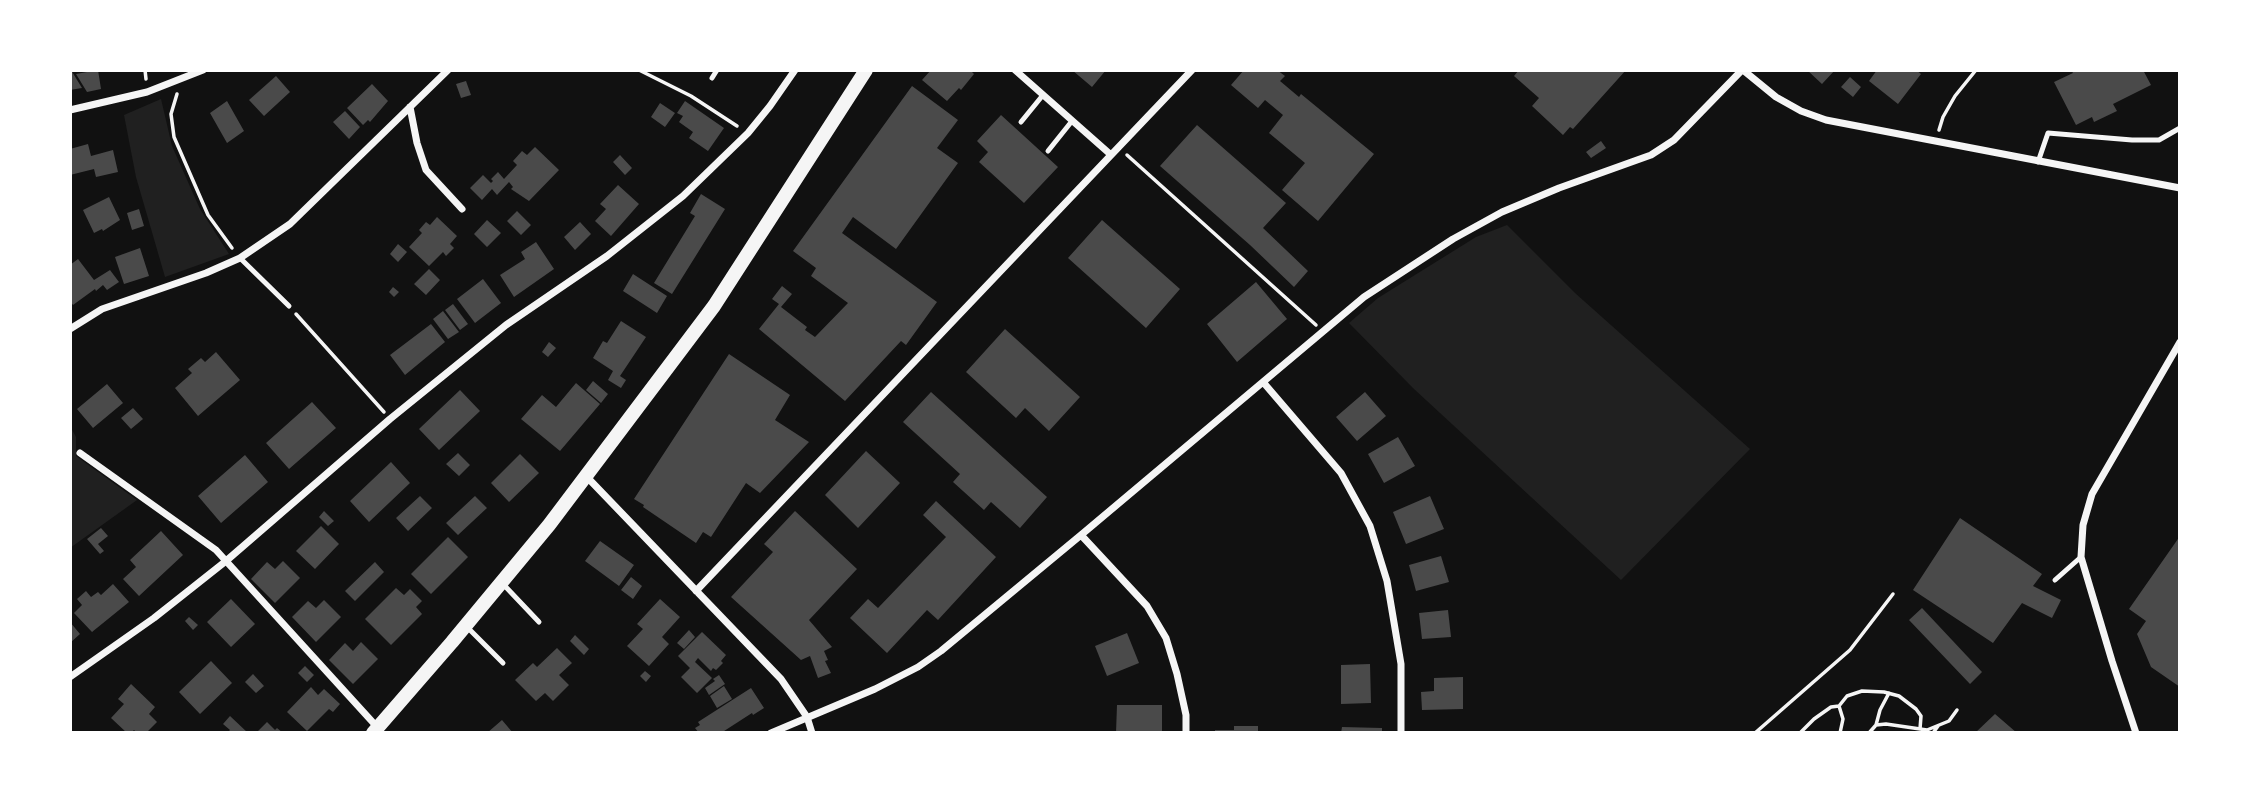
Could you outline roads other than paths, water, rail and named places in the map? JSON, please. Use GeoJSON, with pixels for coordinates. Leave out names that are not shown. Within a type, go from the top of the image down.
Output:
{"type":"FeatureCollection","features":[{"type":"Feature","properties":{"kind":"main road"},"geometry":{"type":"LineString","coordinates":[[378,731],[586,476],[714,306],[866,70]]}},
{"type":"Feature","properties":{"kind":"street"},"geometry":{"type":"LineString","coordinates":[[70,110],[147,92],[203,70]]}},
{"type":"Feature","properties":{"kind":"street"},"geometry":{"type":"LineString","coordinates":[[70,329],[102,309],[206,273],[240,258],[290,224],[448,70]]}},
{"type":"Feature","properties":{"kind":"street"},"geometry":{"type":"LineString","coordinates":[[70,677],[154,618],[226,561],[390,419],[506,325],[607,256],[683,196],[748,134],[795,70]]}},
{"type":"Feature","properties":{"kind":"street"},"geometry":{"type":"LineString","coordinates":[[1015,70],[1110,154]]}},
{"type":"Feature","properties":{"kind":"street"},"geometry":{"type":"LineString","coordinates":[[696,591],[1192,70]]}},
{"type":"Feature","properties":{"kind":"street"},"geometry":{"type":"LineString","coordinates":[[771,733],[875,689],[918,667],[1081,535],[1364,297],[1477,225],[1531,199],[1651,155],[1684,131],[1742,70],[1776,97],[1801,111],[1826,120],[2180,188]]}},
{"type":"Feature","properties":{"kind":"street"},"geometry":{"type":"LineString","coordinates":[[410,107],[426,170],[462,209]]}},
{"type":"Feature","properties":{"kind":"street"},"geometry":{"type":"LineString","coordinates":[[2136,733],[2081,557],[2082,524],[2092,494],[2180,342]]}},
{"type":"Feature","properties":{"kind":"street"},"geometry":{"type":"LineString","coordinates":[[1263,382],[1341,473],[1370,526],[1387,582],[1401,664],[1401,733]]}},
{"type":"Feature","properties":{"kind":"street"},"geometry":{"type":"LineString","coordinates":[[80,453],[216,550],[378,731]]}},
{"type":"Feature","properties":{"kind":"street"},"geometry":{"type":"LineString","coordinates":[[586,476],[780,679],[807,717],[812,733]]}},
{"type":"Feature","properties":{"kind":"street"},"geometry":{"type":"LineString","coordinates":[[1081,535],[1147,606],[1166,638],[1177,674],[1186,733]]}},
{"type":"Feature","properties":{"kind":"lane"},"geometry":{"type":"LineString","coordinates":[[712,78],[717,70]]}},
{"type":"Feature","properties":{"kind":"lane"},"geometry":{"type":"LineString","coordinates":[[1021,122],[1043,95]]}},
{"type":"Feature","properties":{"kind":"lane"},"geometry":{"type":"LineString","coordinates":[[1048,151],[1072,121]]}},
{"type":"Feature","properties":{"kind":"lane"},"geometry":{"type":"LineString","coordinates":[[2038,162],[2048,132],[2159,140],[2180,128]]}},
{"type":"Feature","properties":{"kind":"lane"},"geometry":{"type":"LineString","coordinates":[[240,258],[289,306]]}},
{"type":"Feature","properties":{"kind":"lane"},"geometry":{"type":"LineString","coordinates":[[2055,580],[2081,557]]}},
{"type":"Feature","properties":{"kind":"lane"},"geometry":{"type":"LineString","coordinates":[[501,583],[539,622]]}},
{"type":"Feature","properties":{"kind":"lane"},"geometry":{"type":"LineString","coordinates":[[466,626],[503,663]]}}]}
